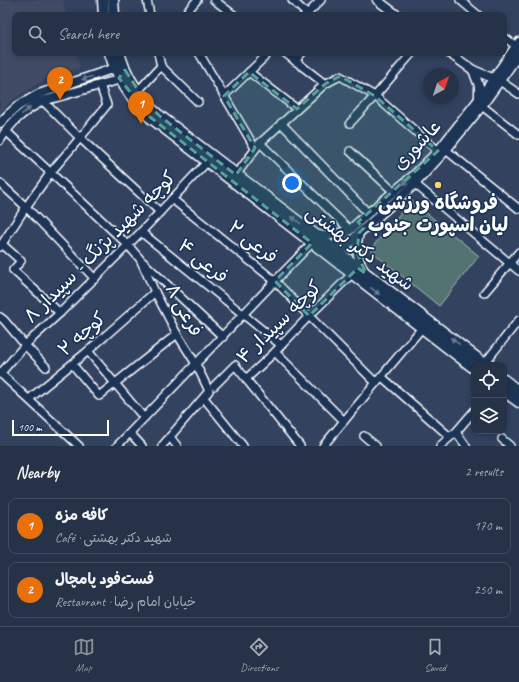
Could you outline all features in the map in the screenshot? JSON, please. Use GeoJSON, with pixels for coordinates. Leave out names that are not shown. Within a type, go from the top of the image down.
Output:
{"type":"FeatureCollection","features":[{"type":"Feature","properties":{"kind":"main road"},"geometry":{"type":"LineString","coordinates":[[103,0],[104,12]]}},
{"type":"Feature","properties":{"kind":"main road"},"geometry":{"type":"LineString","coordinates":[[112,0],[114,12]]}},
{"type":"Feature","properties":{"kind":"main road","name":"شهید دکتر بهشتی"},"geometry":{"type":"LineString","coordinates":[[112,56],[138,105],[150,117],[207,162],[334,253],[366,274],[482,362]]}},
{"type":"Feature","properties":{"kind":"main road","name":"شهید دکتر بهشتی"},"geometry":{"type":"LineString","coordinates":[[119,56],[120,72],[138,91],[147,104],[161,117],[236,174],[313,238]]}},
{"type":"Feature","properties":{"kind":"main road","name":"شهید دکتر بهشتی"},"geometry":{"type":"LineString","coordinates":[[334,253],[352,274],[471,366]]}},
{"type":"Feature","properties":{"kind":"main road"},"geometry":{"type":"LineString","coordinates":[[507,382],[519,392]]}},
{"type":"Feature","properties":{"kind":"main road"},"geometry":{"type":"LineString","coordinates":[[507,393],[519,402]]}},
{"type":"Feature","properties":{"kind":"street"},"geometry":{"type":"LineString","coordinates":[[147,0],[149,12]]}},
{"type":"Feature","properties":{"kind":"street"},"geometry":{"type":"LineString","coordinates":[[187,12],[197,0]]}},
{"type":"Feature","properties":{"kind":"street"},"geometry":{"type":"LineString","coordinates":[[214,0],[230,12]]}},
{"type":"Feature","properties":{"kind":"street"},"geometry":{"type":"LineString","coordinates":[[292,0],[304,12]]}},
{"type":"Feature","properties":{"kind":"street"},"geometry":{"type":"LineString","coordinates":[[310,12],[321,0]]}},
{"type":"Feature","properties":{"kind":"street"},"geometry":{"type":"LineString","coordinates":[[377,0],[393,12]]}},
{"type":"Feature","properties":{"kind":"street"},"geometry":{"type":"LineString","coordinates":[[460,0],[474,12]]}},
{"type":"Feature","properties":{"kind":"street"},"geometry":{"type":"LineString","coordinates":[[507,39],[518,47]]}},
{"type":"Feature","properties":{"kind":"street","name":"عاشوری"},"geometry":{"type":"LineString","coordinates":[[334,253],[415,184],[497,80],[518,47]]}},
{"type":"Feature","properties":{"kind":"street"},"geometry":{"type":"LineString","coordinates":[[159,56],[161,66],[198,102]]}},
{"type":"Feature","properties":{"kind":"street"},"geometry":{"type":"LineString","coordinates":[[201,56],[224,96],[258,145],[350,230]]}},
{"type":"Feature","properties":{"kind":"street"},"geometry":{"type":"LineString","coordinates":[[224,96],[266,56]]}},
{"type":"Feature","properties":{"kind":"street"},"geometry":{"type":"LineString","coordinates":[[289,56],[325,84]]}},
{"type":"Feature","properties":{"kind":"street"},"geometry":{"type":"LineString","coordinates":[[295,61],[299,56]]}},
{"type":"Feature","properties":{"kind":"street"},"geometry":{"type":"LineString","coordinates":[[350,123],[376,96],[409,56]]}},
{"type":"Feature","properties":{"kind":"street"},"geometry":{"type":"LineString","coordinates":[[453,56],[473,70],[497,80],[519,94]]}},
{"type":"Feature","properties":{"kind":"street"},"geometry":{"type":"LineString","coordinates":[[138,91],[161,66]]}},
{"type":"Feature","properties":{"kind":"street"},"geometry":{"type":"LineString","coordinates":[[473,70],[479,86],[480,102],[519,134]]}},
{"type":"Feature","properties":{"kind":"street"},"geometry":{"type":"LineString","coordinates":[[0,140],[15,120],[24,112],[43,101],[100,85],[120,72]]}},
{"type":"Feature","properties":{"kind":"street"},"geometry":{"type":"LineString","coordinates":[[0,123],[18,106],[39,94],[59,87],[120,72]]}},
{"type":"Feature","properties":{"kind":"street"},"geometry":{"type":"LineString","coordinates":[[249,72],[297,109]]}},
{"type":"Feature","properties":{"kind":"street"},"geometry":{"type":"LineString","coordinates":[[236,174],[258,145],[281,123],[325,84],[340,76],[376,96],[442,150],[519,209]]}},
{"type":"Feature","properties":{"kind":"street"},"geometry":{"type":"LineString","coordinates":[[60,313],[13,270],[21,261],[1,246],[51,172],[106,104],[100,85]]}},
{"type":"Feature","properties":{"kind":"street"},"geometry":{"type":"LineString","coordinates":[[59,87],[62,96]]}},
{"type":"Feature","properties":{"kind":"street"},"geometry":{"type":"LineString","coordinates":[[43,101],[80,138],[160,212]]}},
{"type":"Feature","properties":{"kind":"street"},"geometry":{"type":"LineString","coordinates":[[281,123],[368,213]]}},
{"type":"Feature","properties":{"kind":"street","name":"فرعی ۸"},"geometry":{"type":"LineString","coordinates":[[6,131],[128,245],[140,260],[177,334],[211,389]]}},
{"type":"Feature","properties":{"kind":"street","name":"عاشوری"},"geometry":{"type":"LineString","coordinates":[[334,253],[350,230],[358,222],[442,150]]}},
{"type":"Feature","properties":{"kind":"street"},"geometry":{"type":"LineString","coordinates":[[350,151],[394,192]]}},
{"type":"Feature","properties":{"kind":"street","name":"کوچه شهید پژنگ - سپیدار ۸"},"geometry":{"type":"LineString","coordinates":[[0,373],[25,345],[95,279],[207,162]]}},
{"type":"Feature","properties":{"kind":"street"},"geometry":{"type":"LineString","coordinates":[[0,183],[26,207],[95,279]]}},
{"type":"Feature","properties":{"kind":"street"},"geometry":{"type":"LineString","coordinates":[[415,184],[519,271]]}},
{"type":"Feature","properties":{"kind":"street","name":"فرعی ۲"},"geometry":{"type":"LineString","coordinates":[[172,199],[275,281],[376,383]]}},
{"type":"Feature","properties":{"kind":"street"},"geometry":{"type":"LineString","coordinates":[[358,222],[362,230],[357,243],[357,252],[360,263],[366,274]]}},
{"type":"Feature","properties":{"kind":"street"},"geometry":{"type":"LineString","coordinates":[[117,446],[244,314],[313,238],[350,230]]}},
{"type":"Feature","properties":{"kind":"street","name":"فرعی ۴"},"geometry":{"type":"LineString","coordinates":[[141,232],[281,345]]}},
{"type":"Feature","properties":{"kind":"street"},"geometry":{"type":"LineString","coordinates":[[484,293],[519,252]]}},
{"type":"Feature","properties":{"kind":"street"},"geometry":{"type":"LineString","coordinates":[[140,260],[223,336]]}},
{"type":"Feature","properties":{"kind":"street","name":"کوچه سپیدار ۴"},"geometry":{"type":"LineString","coordinates":[[162,446],[211,389],[235,365],[246,379],[352,274]]}},
{"type":"Feature","properties":{"kind":"street","name":"کوچه ۲"},"geometry":{"type":"LineString","coordinates":[[30,399],[155,292]]}},
{"type":"Feature","properties":{"kind":"street"},"geometry":{"type":"LineString","coordinates":[[0,317],[46,367]]}},
{"type":"Feature","properties":{"kind":"street"},"geometry":{"type":"LineString","coordinates":[[487,362],[519,320]]}},
{"type":"Feature","properties":{"kind":"street"},"geometry":{"type":"LineString","coordinates":[[323,446],[422,328]]}},
{"type":"Feature","properties":{"kind":"street"},"geometry":{"type":"LineString","coordinates":[[72,364],[99,396],[177,334]]}},
{"type":"Feature","properties":{"kind":"street"},"geometry":{"type":"LineString","coordinates":[[88,350],[144,418]]}},
{"type":"Feature","properties":{"kind":"street"},"geometry":{"type":"LineString","coordinates":[[274,352],[344,421]]}},
{"type":"Feature","properties":{"kind":"street"},"geometry":{"type":"LineString","coordinates":[[0,373],[30,399],[79,446]]}},
{"type":"Feature","properties":{"kind":"street"},"geometry":{"type":"LineString","coordinates":[[382,377],[418,409],[453,434],[466,446]]}},
{"type":"Feature","properties":{"kind":"street"},"geometry":{"type":"LineString","coordinates":[[246,379],[300,446]]}},
{"type":"Feature","properties":{"kind":"street"},"geometry":{"type":"LineString","coordinates":[[204,398],[243,446]]}},
{"type":"Feature","properties":{"kind":"street"},"geometry":{"type":"LineString","coordinates":[[440,446],[471,414]]}},
{"type":"Feature","properties":{"kind":"street"},"geometry":{"type":"LineString","coordinates":[[130,433],[142,446]]}},
{"type":"Feature","properties":{"kind":"street"},"geometry":{"type":"LineString","coordinates":[[364,436],[376,446]]}},
{"type":"Feature","properties":{"kind":"street"},"geometry":{"type":"LineString","coordinates":[[170,437],[177,446]]}},
{"type":"Feature","properties":{"kind":"street"},"geometry":{"type":"LineString","coordinates":[[502,440],[510,446]]}},
{"type":"Feature","properties":{"kind":"highlighted area"},"geometry":{"type":"Polygon","coordinates":[[[125,70],[147,104],[161,117],[236,175],[255,148],[224,96],[249,72],[297,109],[325,84],[340,76],[375,96],[438,151],[358,222],[364,228],[359,233],[357,252],[366,274],[358,268],[309,316],[275,281],[312,243],[150,117],[119,78],[125,70]]]}},
{"type":"Feature","properties":{"kind":"shaded area"},"geometry":{"type":"Polygon","coordinates":[[[0,0],[63,0],[65,12],[12,12],[12,56],[77,56],[80,68],[41,82],[10,101],[0,115],[0,0]]]}},
{"type":"Feature","properties":{"kind":"green space"},"geometry":{"type":"Polygon","coordinates":[[[411,200],[479,256],[439,306],[370,250],[411,200]]]}},
{"type":"Feature","properties":{"kind":"place","name":"فست‌فود پامچال"},"geometry":{"type":"Point","coordinates":[60,100]}},
{"type":"Feature","properties":{"kind":"place","name":"کافه مزه"},"geometry":{"type":"Point","coordinates":[141,124]}},
{"type":"Feature","properties":{"kind":"place","name":"فروشگاه ورزشی لیان اسپورت جنوب"},"geometry":{"type":"Point","coordinates":[438,185]}}]}
